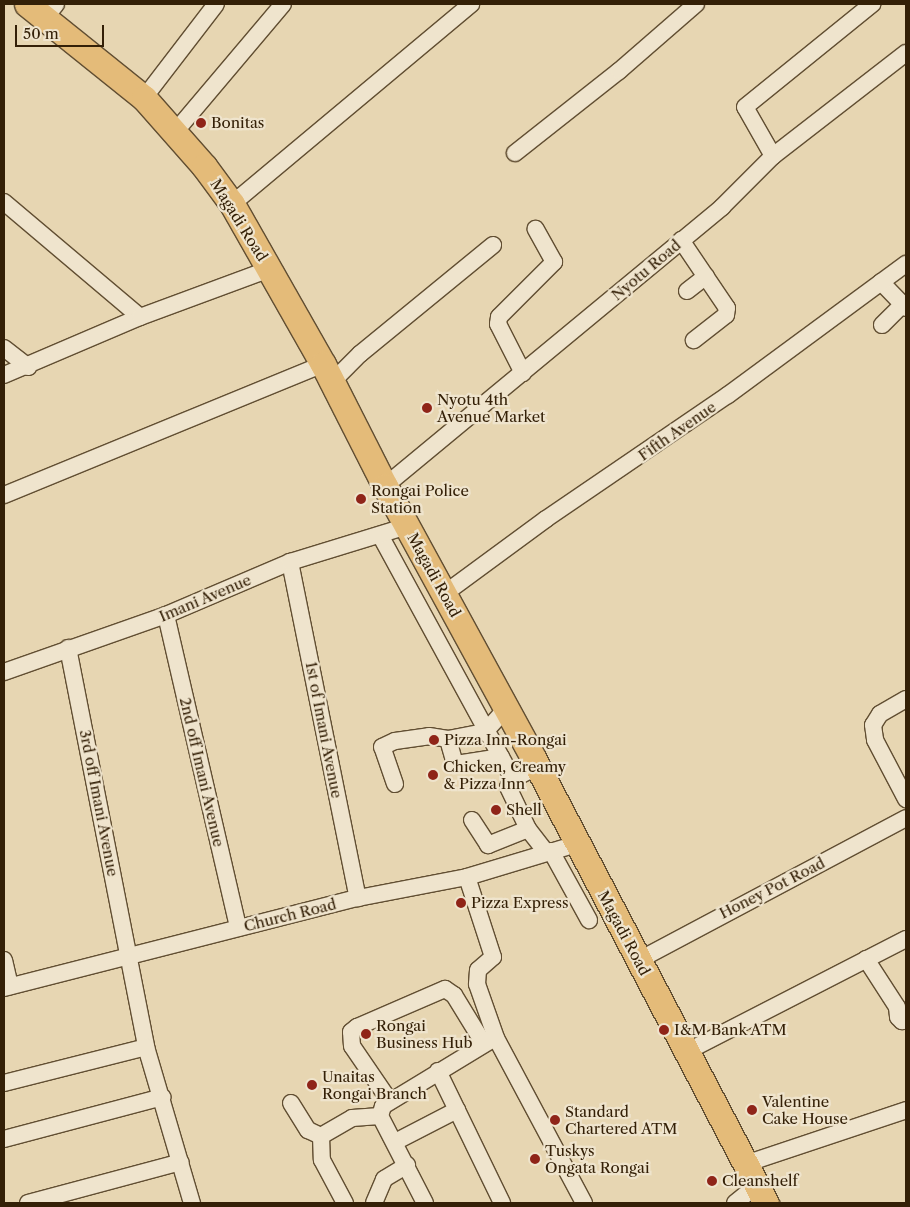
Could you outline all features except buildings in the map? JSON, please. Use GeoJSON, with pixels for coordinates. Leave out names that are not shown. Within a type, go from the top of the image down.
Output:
{"type":"FeatureCollection","features":[{"type":"Feature","properties":{"kind":"highway","name":"Magadi Road"},"geometry":{"type":"LineString","coordinates":[[43,8],[144,98],[175,132],[232,204],[328,373],[385,486],[537,767],[756,1185]]}},
{"type":"Feature","properties":{"kind":"street"},"geometry":{"type":"LineString","coordinates":[[144,98],[216,4]]}},
{"type":"Feature","properties":{"kind":"street"},"geometry":{"type":"LineString","coordinates":[[175,132],[283,4]]}},
{"type":"Feature","properties":{"kind":"street"},"geometry":{"type":"LineString","coordinates":[[232,204],[471,4]]}},
{"type":"Feature","properties":{"kind":"street"},"geometry":{"type":"LineString","coordinates":[[515,153],[618,72],[696,4]]}},
{"type":"Feature","properties":{"kind":"street"},"geometry":{"type":"LineString","coordinates":[[773,156],[746,107],[872,4]]}},
{"type":"Feature","properties":{"kind":"street","name":"Nyotu Road"},"geometry":{"type":"LineString","coordinates":[[385,486],[722,207],[773,156],[906,53]]}},
{"type":"Feature","properties":{"kind":"street"},"geometry":{"type":"LineString","coordinates":[[4,202],[140,317]]}},
{"type":"Feature","properties":{"kind":"street"},"geometry":{"type":"LineString","coordinates":[[523,373],[498,324],[499,317],[554,262],[536,229]]}},
{"type":"Feature","properties":{"kind":"street"},"geometry":{"type":"LineString","coordinates":[[681,240],[726,304],[727,312],[694,340]]}},
{"type":"Feature","properties":{"kind":"street"},"geometry":{"type":"LineString","coordinates":[[4,495],[328,373],[360,354],[493,245]]}},
{"type":"Feature","properties":{"kind":"street","name":"Fifth Avenue"},"geometry":{"type":"LineString","coordinates":[[444,594],[546,519],[728,395],[906,264]]}},
{"type":"Feature","properties":{"kind":"street"},"geometry":{"type":"LineString","coordinates":[[4,374],[28,367],[140,317],[270,269]]}},
{"type":"Feature","properties":{"kind":"street"},"geometry":{"type":"LineString","coordinates":[[687,291],[706,276]]}},
{"type":"Feature","properties":{"kind":"street"},"geometry":{"type":"LineString","coordinates":[[881,282],[905,306],[882,325]]}},
{"type":"Feature","properties":{"kind":"street"},"geometry":{"type":"LineString","coordinates":[[4,348],[28,367]]}},
{"type":"Feature","properties":{"kind":"street","name":"Imani Avenue"},"geometry":{"type":"LineString","coordinates":[[4,672],[166,615],[290,562],[407,526]]}},
{"type":"Feature","properties":{"kind":"street"},"geometry":{"type":"LineString","coordinates":[[380,535],[485,732],[513,779]]}},
{"type":"Feature","properties":{"kind":"street","name":"1st of Imani Avenue"},"geometry":{"type":"LineString","coordinates":[[290,562],[358,898]]}},
{"type":"Feature","properties":{"kind":"street","name":"2nd off Imani Avenue"},"geometry":{"type":"LineString","coordinates":[[166,615],[238,928]]}},
{"type":"Feature","properties":{"kind":"street"},"geometry":{"type":"LineString","coordinates":[[434,637],[459,622]]}},
{"type":"Feature","properties":{"kind":"street","name":"3rd off Imani Avenue"},"geometry":{"type":"LineString","coordinates":[[68,648],[130,957],[146,1047],[163,1097],[192,1203]]}},
{"type":"Feature","properties":{"kind":"street"},"geometry":{"type":"LineString","coordinates":[[906,699],[880,714],[873,725],[875,740],[906,799]]}},
{"type":"Feature","properties":{"kind":"street"},"geometry":{"type":"LineString","coordinates":[[395,784],[382,747],[395,741],[428,736],[448,739],[485,732],[506,709]]}},
{"type":"Feature","properties":{"kind":"street"},"geometry":{"type":"LineString","coordinates":[[448,739],[455,764],[501,757]]}},
{"type":"Feature","properties":{"kind":"street"},"geometry":{"type":"LineString","coordinates":[[537,767],[513,779],[508,787],[528,829],[549,852],[589,920]]}},
{"type":"Feature","properties":{"kind":"street","name":"Honey Pot Road"},"geometry":{"type":"LineString","coordinates":[[638,960],[906,818]]}},
{"type":"Feature","properties":{"kind":"street"},"geometry":{"type":"LineString","coordinates":[[472,820],[488,844],[528,829]]}},
{"type":"Feature","properties":{"kind":"street","name":"Church Road"},"geometry":{"type":"LineString","coordinates":[[7,987],[358,898],[467,877],[577,844]]}},
{"type":"Feature","properties":{"kind":"street"},"geometry":{"type":"LineString","coordinates":[[467,877],[493,956],[478,970],[477,984],[490,1041]]}},
{"type":"Feature","properties":{"kind":"street"},"geometry":{"type":"LineString","coordinates":[[686,1052],[906,939]]}},
{"type":"Feature","properties":{"kind":"street"},"geometry":{"type":"LineString","coordinates":[[866,959],[896,1007],[898,1017],[902,1021],[906,1019]]}},
{"type":"Feature","properties":{"kind":"street"},"geometry":{"type":"LineString","coordinates":[[4,960],[7,987]]}},
{"type":"Feature","properties":{"kind":"street"},"geometry":{"type":"LineString","coordinates":[[389,1100],[352,1046],[351,1032],[357,1027],[445,989],[454,994],[490,1041],[584,1203]]}},
{"type":"Feature","properties":{"kind":"street"},"geometry":{"type":"LineString","coordinates":[[380,1116],[389,1100],[490,1041]]}},
{"type":"Feature","properties":{"kind":"street"},"geometry":{"type":"LineString","coordinates":[[4,1083],[146,1047]]}},
{"type":"Feature","properties":{"kind":"street"},"geometry":{"type":"LineString","coordinates":[[438,1071],[502,1203]]}},
{"type":"Feature","properties":{"kind":"street"},"geometry":{"type":"LineString","coordinates":[[4,1139],[163,1097]]}},
{"type":"Feature","properties":{"kind":"street"},"geometry":{"type":"LineString","coordinates":[[291,1103],[308,1130],[321,1136]]}},
{"type":"Feature","properties":{"kind":"street"},"geometry":{"type":"LineString","coordinates":[[395,1142],[457,1110]]}},
{"type":"Feature","properties":{"kind":"street"},"geometry":{"type":"LineString","coordinates":[[735,1203],[756,1185],[906,1110]]}},
{"type":"Feature","properties":{"kind":"street"},"geometry":{"type":"LineString","coordinates":[[321,1136],[352,1118],[380,1116]]}},
{"type":"Feature","properties":{"kind":"street"},"geometry":{"type":"LineString","coordinates":[[380,1116],[425,1203]]}},
{"type":"Feature","properties":{"kind":"street"},"geometry":{"type":"LineString","coordinates":[[321,1136],[322,1160],[345,1203]]}},
{"type":"Feature","properties":{"kind":"street"},"geometry":{"type":"LineString","coordinates":[[28,1203],[181,1162]]}},
{"type":"Feature","properties":{"kind":"street"},"geometry":{"type":"LineString","coordinates":[[374,1203],[384,1179],[407,1165]]}},
{"type":"Feature","properties":{"kind":"place","name":"Bonitas"},"geometry":{"type":"Point","coordinates":[201,123]}},
{"type":"Feature","properties":{"kind":"place","name":"Nyotu 4th Avenue Market"},"geometry":{"type":"Point","coordinates":[427,408]}},
{"type":"Feature","properties":{"kind":"place","name":"Rongai Police Station"},"geometry":{"type":"Point","coordinates":[361,499]}},
{"type":"Feature","properties":{"kind":"place","name":"Pizza Inn-Rongai"},"geometry":{"type":"Point","coordinates":[434,740]}},
{"type":"Feature","properties":{"kind":"place","name":"Chicken, Creamy & Pizza Inn"},"geometry":{"type":"Point","coordinates":[433,775]}},
{"type":"Feature","properties":{"kind":"place","name":"Shell"},"geometry":{"type":"Point","coordinates":[496,810]}},
{"type":"Feature","properties":{"kind":"place","name":"Pizza Express"},"geometry":{"type":"Point","coordinates":[461,903]}},
{"type":"Feature","properties":{"kind":"place","name":"I&M Bank ATM"},"geometry":{"type":"Point","coordinates":[664,1030]}},
{"type":"Feature","properties":{"kind":"place","name":"Rongai Business Hub"},"geometry":{"type":"Point","coordinates":[366,1034]}},
{"type":"Feature","properties":{"kind":"place","name":"Unaitas Rongai Branch"},"geometry":{"type":"Point","coordinates":[312,1085]}},
{"type":"Feature","properties":{"kind":"place","name":"Valentine Cake House"},"geometry":{"type":"Point","coordinates":[752,1110]}},
{"type":"Feature","properties":{"kind":"place","name":"Standard Chartered ATM"},"geometry":{"type":"Point","coordinates":[555,1120]}},
{"type":"Feature","properties":{"kind":"place","name":"Tuskys Ongata Rongai"},"geometry":{"type":"Point","coordinates":[535,1159]}},
{"type":"Feature","properties":{"kind":"place","name":"Cleanshelf"},"geometry":{"type":"Point","coordinates":[712,1181]}}]}
